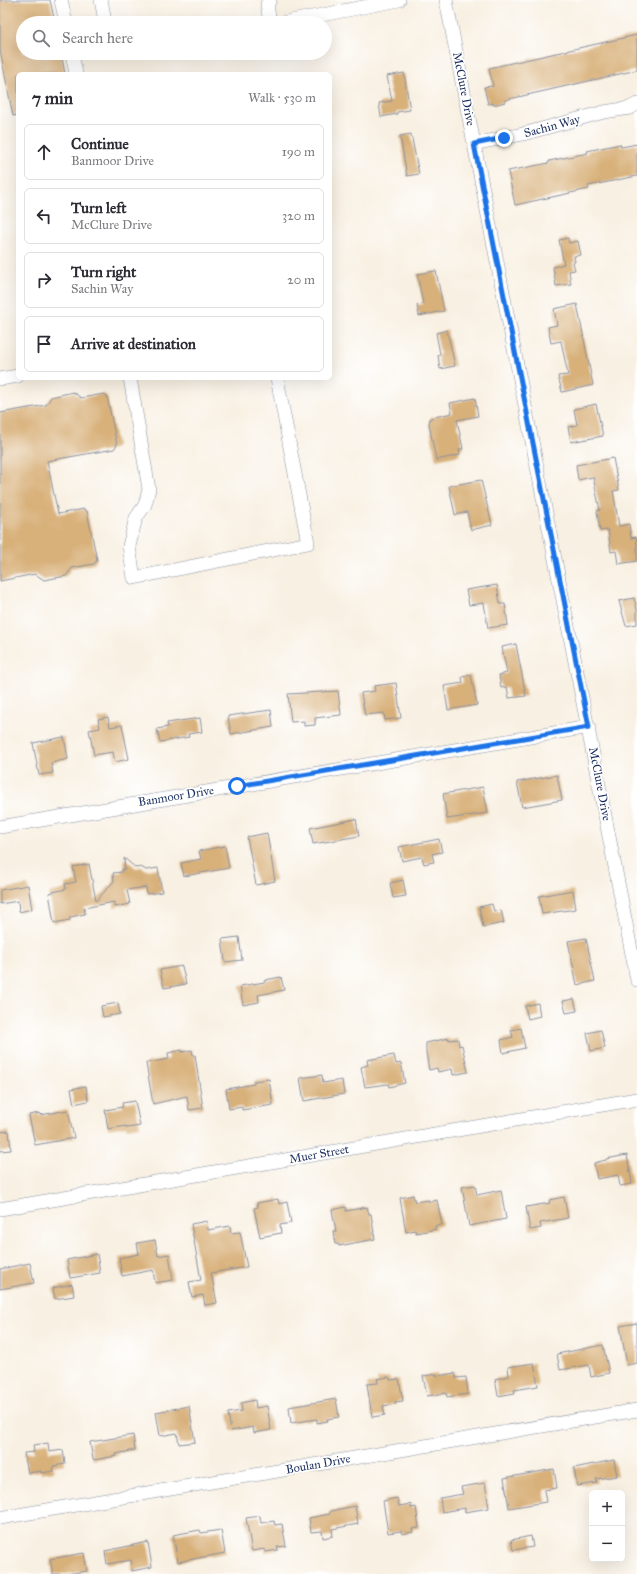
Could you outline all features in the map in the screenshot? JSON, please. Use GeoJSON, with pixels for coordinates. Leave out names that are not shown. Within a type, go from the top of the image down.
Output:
{"type":"FeatureCollection","features":[{"type":"Feature","properties":{"kind":"street"},"geometry":{"type":"LineString","coordinates":[[61,0],[64,16]]}},
{"type":"Feature","properties":{"kind":"street"},"geometry":{"type":"LineString","coordinates":[[101,0],[104,16]]}},
{"type":"Feature","properties":{"kind":"street"},"geometry":{"type":"LineString","coordinates":[[269,16],[267,4],[270,0]]}},
{"type":"Feature","properties":{"kind":"street"},"geometry":{"type":"LineString","coordinates":[[317,16],[399,0]]}},
{"type":"Feature","properties":{"kind":"street","name":"McClure Drive"},"geometry":{"type":"LineString","coordinates":[[446,0],[589,727],[637,980]]}},
{"type":"Feature","properties":{"kind":"street"},"geometry":{"type":"LineString","coordinates":[[73,60],[76,72]]}},
{"type":"Feature","properties":{"kind":"street","name":"Sachin Way"},"geometry":{"type":"LineString","coordinates":[[474,144],[523,134],[604,112],[635,108]]}},
{"type":"Feature","properties":{"kind":"street"},"geometry":{"type":"LineString","coordinates":[[0,379],[16,376]]}},
{"type":"Feature","properties":{"kind":"street"},"geometry":{"type":"LineString","coordinates":[[130,380],[149,489],[145,505],[136,518],[129,546],[134,578],[308,544],[276,380]]}},
{"type":"Feature","properties":{"kind":"street","name":"Banmoor Drive"},"geometry":{"type":"LineString","coordinates":[[0,826],[589,727]]}},
{"type":"Feature","properties":{"kind":"street","name":"Muer Street"},"geometry":{"type":"LineString","coordinates":[[0,1209],[637,1098]]}},
{"type":"Feature","properties":{"kind":"street","name":"Boulan Drive"},"geometry":{"type":"LineString","coordinates":[[0,1518],[637,1410]]}},
{"type":"Feature","properties":{"kind":"building"},"geometry":{"type":"Polygon","coordinates":[[[0,0],[50,0],[53,16],[16,16],[16,60],[62,60],[65,72],[16,72],[16,115],[13,116],[0,50],[0,0]]]}},
{"type":"Feature","properties":{"kind":"building"},"geometry":{"type":"Polygon","coordinates":[[[637,35],[637,70],[505,100],[505,102],[493,105],[493,103],[488,104],[484,87],[493,86],[489,68],[637,35]]]}},
{"type":"Feature","properties":{"kind":"building"},"geometry":{"type":"Polygon","coordinates":[[[404,73],[410,110],[381,117],[379,103],[392,101],[387,76],[404,73]]]}},
{"type":"Feature","properties":{"kind":"building"},"geometry":{"type":"Polygon","coordinates":[[[411,134],[419,174],[407,176],[400,136],[411,134]]]}},
{"type":"Feature","properties":{"kind":"building"},"geometry":{"type":"Polygon","coordinates":[[[620,144],[621,147],[637,144],[637,176],[588,186],[589,189],[515,205],[508,171],[549,163],[549,161],[588,153],[587,151],[620,144]]]}},
{"type":"Feature","properties":{"kind":"building"},"geometry":{"type":"Polygon","coordinates":[[[568,238],[569,243],[578,241],[581,255],[574,256],[575,262],[573,262],[575,270],[569,271],[571,284],[556,286],[553,267],[564,264],[559,240],[568,238]]]}},
{"type":"Feature","properties":{"kind":"building"},"geometry":{"type":"Polygon","coordinates":[[[436,271],[444,311],[419,316],[417,305],[423,304],[417,274],[436,271]]]}},
{"type":"Feature","properties":{"kind":"building"},"geometry":{"type":"Polygon","coordinates":[[[577,304],[593,385],[562,392],[558,376],[568,375],[561,341],[551,343],[548,327],[557,325],[554,309],[577,304]]]}},
{"type":"Feature","properties":{"kind":"building"},"geometry":{"type":"Polygon","coordinates":[[[447,330],[455,366],[440,369],[438,355],[440,354],[436,333],[447,330]]]}},
{"type":"Feature","properties":{"kind":"building"},"geometry":{"type":"Polygon","coordinates":[[[73,392],[81,398],[104,394],[107,396],[117,445],[114,449],[47,461],[58,514],[84,509],[87,511],[97,560],[94,564],[72,568],[66,576],[44,580],[35,574],[0,581],[0,413],[46,405],[51,397],[73,392]]]}},
{"type":"Feature","properties":{"kind":"building"},"geometry":{"type":"Polygon","coordinates":[[[475,398],[478,416],[457,420],[463,449],[459,449],[460,455],[436,460],[429,424],[430,418],[452,413],[450,403],[475,398]]]}},
{"type":"Feature","properties":{"kind":"building"},"geometry":{"type":"Polygon","coordinates":[[[596,404],[603,436],[571,442],[568,427],[577,425],[574,409],[596,404]]]}},
{"type":"Feature","properties":{"kind":"building"},"geometry":{"type":"Polygon","coordinates":[[[613,458],[619,490],[613,491],[619,526],[629,524],[631,538],[636,537],[637,546],[637,561],[618,564],[616,551],[611,552],[608,530],[600,531],[597,511],[600,510],[593,477],[578,480],[576,465],[613,458]]]}},
{"type":"Feature","properties":{"kind":"building"},"geometry":{"type":"Polygon","coordinates":[[[481,480],[492,525],[471,530],[467,512],[455,515],[449,486],[481,480]]]}},
{"type":"Feature","properties":{"kind":"building"},"geometry":{"type":"Polygon","coordinates":[[[497,585],[500,604],[505,604],[508,625],[488,628],[484,603],[469,605],[466,590],[497,585]]]}},
{"type":"Feature","properties":{"kind":"building"},"geometry":{"type":"Polygon","coordinates":[[[634,598],[637,609],[637,624],[626,626],[619,601],[634,598]]]}},
{"type":"Feature","properties":{"kind":"building"},"geometry":{"type":"Polygon","coordinates":[[[516,644],[526,696],[509,698],[507,687],[501,688],[499,675],[507,673],[502,647],[516,644]]]}},
{"type":"Feature","properties":{"kind":"building"},"geometry":{"type":"Polygon","coordinates":[[[471,675],[477,705],[448,710],[444,686],[463,683],[462,677],[471,675]]]}},
{"type":"Feature","properties":{"kind":"building"},"geometry":{"type":"Polygon","coordinates":[[[396,683],[401,718],[385,720],[384,713],[365,715],[361,693],[375,691],[374,686],[396,683]]]}},
{"type":"Feature","properties":{"kind":"building"},"geometry":{"type":"Polygon","coordinates":[[[338,691],[341,715],[315,718],[315,725],[304,726],[304,721],[291,722],[288,694],[338,691]]]}},
{"type":"Feature","properties":{"kind":"building"},"geometry":{"type":"Polygon","coordinates":[[[271,710],[273,727],[231,734],[228,716],[271,710]]]}},
{"type":"Feature","properties":{"kind":"building"},"geometry":{"type":"Polygon","coordinates":[[[108,717],[110,727],[122,725],[129,759],[115,762],[113,752],[94,755],[89,730],[100,728],[98,719],[108,717]]]}},
{"type":"Feature","properties":{"kind":"building"},"geometry":{"type":"Polygon","coordinates":[[[200,718],[202,732],[188,734],[189,737],[160,742],[157,729],[168,727],[167,723],[200,718]]]}},
{"type":"Feature","properties":{"kind":"building"},"geometry":{"type":"Polygon","coordinates":[[[64,737],[68,759],[51,763],[53,773],[39,775],[33,743],[64,737]]]}},
{"type":"Feature","properties":{"kind":"building"},"geometry":{"type":"Polygon","coordinates":[[[557,775],[562,800],[522,807],[517,782],[557,775]]]}},
{"type":"Feature","properties":{"kind":"building"},"geometry":{"type":"Polygon","coordinates":[[[483,787],[488,813],[447,819],[443,794],[483,787]]]}},
{"type":"Feature","properties":{"kind":"building"},"geometry":{"type":"Polygon","coordinates":[[[356,819],[359,836],[313,844],[310,828],[356,819]]]}},
{"type":"Feature","properties":{"kind":"building"},"geometry":{"type":"Polygon","coordinates":[[[267,833],[275,881],[256,885],[247,837],[267,833]]]}},
{"type":"Feature","properties":{"kind":"building"},"geometry":{"type":"Polygon","coordinates":[[[439,839],[442,852],[432,854],[434,862],[424,864],[422,857],[402,861],[399,847],[439,839]]]}},
{"type":"Feature","properties":{"kind":"building"},"geometry":{"type":"Polygon","coordinates":[[[225,846],[229,868],[184,876],[181,863],[201,859],[199,851],[225,846]]]}},
{"type":"Feature","properties":{"kind":"building"},"geometry":{"type":"Polygon","coordinates":[[[124,858],[136,868],[141,867],[146,870],[158,868],[162,892],[147,894],[146,887],[127,890],[130,904],[114,907],[114,902],[84,908],[85,914],[70,917],[70,920],[54,923],[49,893],[66,889],[65,884],[76,882],[73,867],[89,864],[96,901],[114,881],[113,873],[122,872],[122,869],[125,869],[124,858]]]}},
{"type":"Feature","properties":{"kind":"building"},"geometry":{"type":"Polygon","coordinates":[[[403,880],[406,896],[393,898],[390,883],[403,880]]]}},
{"type":"Feature","properties":{"kind":"building"},"geometry":{"type":"Polygon","coordinates":[[[28,885],[32,909],[19,912],[18,901],[0,904],[0,890],[28,885]]]}},
{"type":"Feature","properties":{"kind":"building"},"geometry":{"type":"Polygon","coordinates":[[[573,890],[576,909],[542,914],[539,896],[573,890]]]}},
{"type":"Feature","properties":{"kind":"building"},"geometry":{"type":"Polygon","coordinates":[[[492,904],[494,911],[501,910],[504,923],[483,927],[479,907],[492,904]]]}},
{"type":"Feature","properties":{"kind":"building"},"geometry":{"type":"Polygon","coordinates":[[[239,937],[242,960],[225,962],[222,939],[239,937]]]}},
{"type":"Feature","properties":{"kind":"building"},"geometry":{"type":"Polygon","coordinates":[[[586,938],[595,981],[577,985],[568,941],[586,938]]]}},
{"type":"Feature","properties":{"kind":"building"},"geometry":{"type":"Polygon","coordinates":[[[182,966],[186,984],[164,988],[160,970],[182,966]]]}},
{"type":"Feature","properties":{"kind":"building"},"geometry":{"type":"Polygon","coordinates":[[[281,977],[284,990],[258,995],[259,1002],[243,1005],[240,986],[265,982],[265,980],[281,977]]]}},
{"type":"Feature","properties":{"kind":"building"},"geometry":{"type":"Polygon","coordinates":[[[574,999],[577,1011],[566,1013],[563,1001],[574,999]]]}},
{"type":"Feature","properties":{"kind":"building"},"geometry":{"type":"Polygon","coordinates":[[[118,1003],[120,1014],[103,1017],[101,1006],[118,1003]]]}},
{"type":"Feature","properties":{"kind":"building"},"geometry":{"type":"Polygon","coordinates":[[[538,1003],[540,1016],[528,1019],[525,1006],[538,1003]]]}},
{"type":"Feature","properties":{"kind":"building"},"geometry":{"type":"Polygon","coordinates":[[[521,1028],[525,1048],[503,1053],[501,1040],[513,1037],[511,1030],[521,1028]]]}},
{"type":"Feature","properties":{"kind":"building"},"geometry":{"type":"Polygon","coordinates":[[[601,1030],[605,1048],[591,1051],[587,1033],[601,1030]]]}},
{"type":"Feature","properties":{"kind":"building"},"geometry":{"type":"Polygon","coordinates":[[[449,1038],[449,1040],[458,1039],[459,1046],[462,1045],[468,1072],[453,1075],[452,1069],[438,1072],[437,1068],[429,1070],[426,1043],[449,1038]]]}},
{"type":"Feature","properties":{"kind":"building"},"geometry":{"type":"Polygon","coordinates":[[[182,1050],[182,1052],[192,1050],[193,1055],[195,1055],[203,1108],[189,1110],[187,1096],[153,1104],[146,1063],[169,1059],[168,1053],[182,1050]]]}},
{"type":"Feature","properties":{"kind":"building"},"geometry":{"type":"Polygon","coordinates":[[[394,1055],[396,1064],[401,1063],[405,1083],[389,1087],[388,1084],[365,1087],[361,1067],[368,1065],[367,1060],[394,1055]]]}},
{"type":"Feature","properties":{"kind":"building"},"geometry":{"type":"Polygon","coordinates":[[[322,1075],[323,1083],[342,1080],[344,1094],[304,1101],[300,1078],[322,1075]]]}},
{"type":"Feature","properties":{"kind":"building"},"geometry":{"type":"Polygon","coordinates":[[[269,1079],[273,1105],[242,1110],[242,1107],[229,1109],[226,1089],[254,1084],[254,1081],[269,1079]]]}},
{"type":"Feature","properties":{"kind":"building"},"geometry":{"type":"Polygon","coordinates":[[[86,1086],[88,1101],[74,1104],[71,1089],[86,1086]]]}},
{"type":"Feature","properties":{"kind":"building"},"geometry":{"type":"Polygon","coordinates":[[[135,1101],[140,1126],[127,1128],[126,1126],[108,1129],[105,1110],[123,1107],[122,1103],[135,1101]]]}},
{"type":"Feature","properties":{"kind":"building"},"geometry":{"type":"Polygon","coordinates":[[[68,1110],[74,1138],[35,1145],[29,1115],[39,1113],[40,1115],[68,1110]]]}},
{"type":"Feature","properties":{"kind":"building"},"geometry":{"type":"Polygon","coordinates":[[[9,1131],[11,1150],[0,1151],[0,1132],[9,1131]]]}},
{"type":"Feature","properties":{"kind":"building"},"geometry":{"type":"Polygon","coordinates":[[[627,1155],[632,1184],[620,1186],[618,1175],[597,1179],[594,1163],[627,1155]]]}},
{"type":"Feature","properties":{"kind":"building"},"geometry":{"type":"Polygon","coordinates":[[[475,1185],[477,1195],[501,1190],[506,1219],[469,1226],[462,1187],[475,1185]]]}},
{"type":"Feature","properties":{"kind":"building"},"geometry":{"type":"Polygon","coordinates":[[[413,1195],[415,1202],[429,1200],[429,1202],[437,1200],[442,1225],[435,1226],[436,1229],[416,1233],[415,1230],[406,1232],[400,1198],[413,1195]]]}},
{"type":"Feature","properties":{"kind":"building"},"geometry":{"type":"Polygon","coordinates":[[[564,1197],[568,1218],[540,1223],[541,1228],[530,1230],[526,1207],[550,1203],[549,1200],[564,1197]]]}},
{"type":"Feature","properties":{"kind":"building"},"geometry":{"type":"Polygon","coordinates":[[[278,1199],[279,1204],[287,1202],[291,1223],[280,1225],[281,1233],[260,1237],[254,1208],[258,1207],[257,1203],[278,1199]]]}},
{"type":"Feature","properties":{"kind":"building"},"geometry":{"type":"Polygon","coordinates":[[[346,1207],[346,1211],[367,1207],[369,1214],[371,1214],[375,1239],[339,1246],[338,1244],[335,1244],[333,1231],[336,1231],[332,1210],[346,1207]]]}},
{"type":"Feature","properties":{"kind":"building"},"geometry":{"type":"Polygon","coordinates":[[[207,1221],[208,1230],[230,1226],[231,1233],[240,1232],[247,1267],[211,1273],[217,1303],[205,1305],[203,1295],[192,1297],[189,1282],[201,1280],[191,1224],[207,1221]]]}},
{"type":"Feature","properties":{"kind":"building"},"geometry":{"type":"Polygon","coordinates":[[[155,1240],[158,1256],[169,1254],[173,1280],[155,1283],[153,1270],[122,1276],[119,1258],[139,1254],[137,1243],[155,1240]]]}},
{"type":"Feature","properties":{"kind":"building"},"geometry":{"type":"Polygon","coordinates":[[[97,1254],[100,1273],[70,1278],[67,1260],[97,1254]]]}},
{"type":"Feature","properties":{"kind":"building"},"geometry":{"type":"Polygon","coordinates":[[[30,1263],[34,1283],[0,1289],[0,1269],[30,1263]]]}},
{"type":"Feature","properties":{"kind":"building"},"geometry":{"type":"Polygon","coordinates":[[[72,1284],[74,1296],[55,1299],[53,1288],[72,1284]]]}},
{"type":"Feature","properties":{"kind":"building"},"geometry":{"type":"Polygon","coordinates":[[[637,1323],[637,1363],[627,1365],[620,1326],[637,1323]]]}},
{"type":"Feature","properties":{"kind":"building"},"geometry":{"type":"Polygon","coordinates":[[[603,1345],[609,1373],[591,1377],[589,1365],[560,1370],[557,1354],[603,1345]]]}},
{"type":"Feature","properties":{"kind":"building"},"geometry":{"type":"Polygon","coordinates":[[[534,1363],[538,1386],[514,1390],[515,1393],[498,1396],[495,1379],[509,1376],[508,1367],[534,1363]]]}},
{"type":"Feature","properties":{"kind":"building"},"geometry":{"type":"Polygon","coordinates":[[[455,1373],[456,1378],[466,1377],[468,1394],[447,1397],[446,1393],[427,1396],[423,1376],[437,1374],[437,1376],[455,1373]]]}},
{"type":"Feature","properties":{"kind":"building"},"geometry":{"type":"Polygon","coordinates":[[[389,1377],[390,1380],[399,1379],[403,1401],[395,1402],[396,1404],[383,1406],[385,1415],[372,1417],[367,1384],[378,1383],[377,1379],[389,1377]]]}},
{"type":"Feature","properties":{"kind":"building"},"geometry":{"type":"Polygon","coordinates":[[[336,1399],[339,1417],[327,1419],[328,1421],[317,1423],[317,1419],[291,1423],[289,1407],[336,1399]]]}},
{"type":"Feature","properties":{"kind":"building"},"geometry":{"type":"Polygon","coordinates":[[[255,1400],[256,1408],[267,1406],[271,1430],[254,1433],[253,1427],[231,1431],[228,1413],[242,1411],[241,1403],[255,1400]]]}},
{"type":"Feature","properties":{"kind":"building"},"geometry":{"type":"Polygon","coordinates":[[[189,1406],[195,1442],[179,1444],[177,1433],[160,1436],[156,1412],[189,1406]]]}},
{"type":"Feature","properties":{"kind":"building"},"geometry":{"type":"Polygon","coordinates":[[[133,1435],[135,1450],[116,1454],[117,1456],[93,1460],[90,1442],[133,1435]]]}},
{"type":"Feature","properties":{"kind":"building"},"geometry":{"type":"Polygon","coordinates":[[[48,1443],[49,1452],[63,1450],[65,1464],[53,1466],[54,1471],[28,1473],[24,1453],[34,1452],[33,1445],[48,1443]]]}},
{"type":"Feature","properties":{"kind":"building"},"geometry":{"type":"Polygon","coordinates":[[[614,1460],[617,1476],[596,1479],[597,1483],[577,1486],[574,1468],[614,1460]]]}},
{"type":"Feature","properties":{"kind":"building"},"geometry":{"type":"Polygon","coordinates":[[[554,1469],[557,1488],[544,1490],[546,1502],[509,1508],[504,1478],[554,1469]]]}},
{"type":"Feature","properties":{"kind":"building"},"geometry":{"type":"Polygon","coordinates":[[[485,1483],[489,1508],[465,1512],[465,1508],[442,1512],[440,1498],[463,1494],[461,1487],[485,1483]]]}},
{"type":"Feature","properties":{"kind":"building"},"geometry":{"type":"Polygon","coordinates":[[[397,1498],[399,1506],[411,1504],[411,1508],[416,1507],[419,1528],[412,1529],[413,1532],[402,1534],[401,1531],[388,1533],[383,1501],[397,1498]]]}},
{"type":"Feature","properties":{"kind":"building"},"geometry":{"type":"Polygon","coordinates":[[[355,1506],[358,1524],[332,1529],[333,1536],[323,1538],[322,1531],[311,1532],[309,1518],[330,1514],[330,1511],[355,1506]]]}},
{"type":"Feature","properties":{"kind":"building"},"geometry":{"type":"Polygon","coordinates":[[[260,1516],[261,1523],[274,1521],[275,1525],[282,1524],[286,1546],[277,1547],[278,1550],[265,1552],[265,1549],[252,1551],[246,1518],[260,1516]]]}},
{"type":"Feature","properties":{"kind":"building"},"geometry":{"type":"Polygon","coordinates":[[[200,1530],[201,1533],[221,1530],[225,1553],[178,1562],[173,1535],[200,1530]]]}},
{"type":"Feature","properties":{"kind":"building"},"geometry":{"type":"Polygon","coordinates":[[[531,1536],[533,1547],[513,1550],[511,1540],[531,1536]]]}},
{"type":"Feature","properties":{"kind":"building"},"geometry":{"type":"Polygon","coordinates":[[[148,1542],[152,1567],[132,1571],[131,1560],[107,1564],[105,1551],[148,1542]]]}},
{"type":"Feature","properties":{"kind":"building"},"geometry":{"type":"Polygon","coordinates":[[[84,1553],[87,1571],[67,1574],[53,1574],[50,1559],[84,1553]]]}},
{"type":"Feature","properties":{"kind":"route"},"geometry":{"type":"LineString","coordinates":[[237,786],[589,727],[474,144],[504,138]]}}]}
